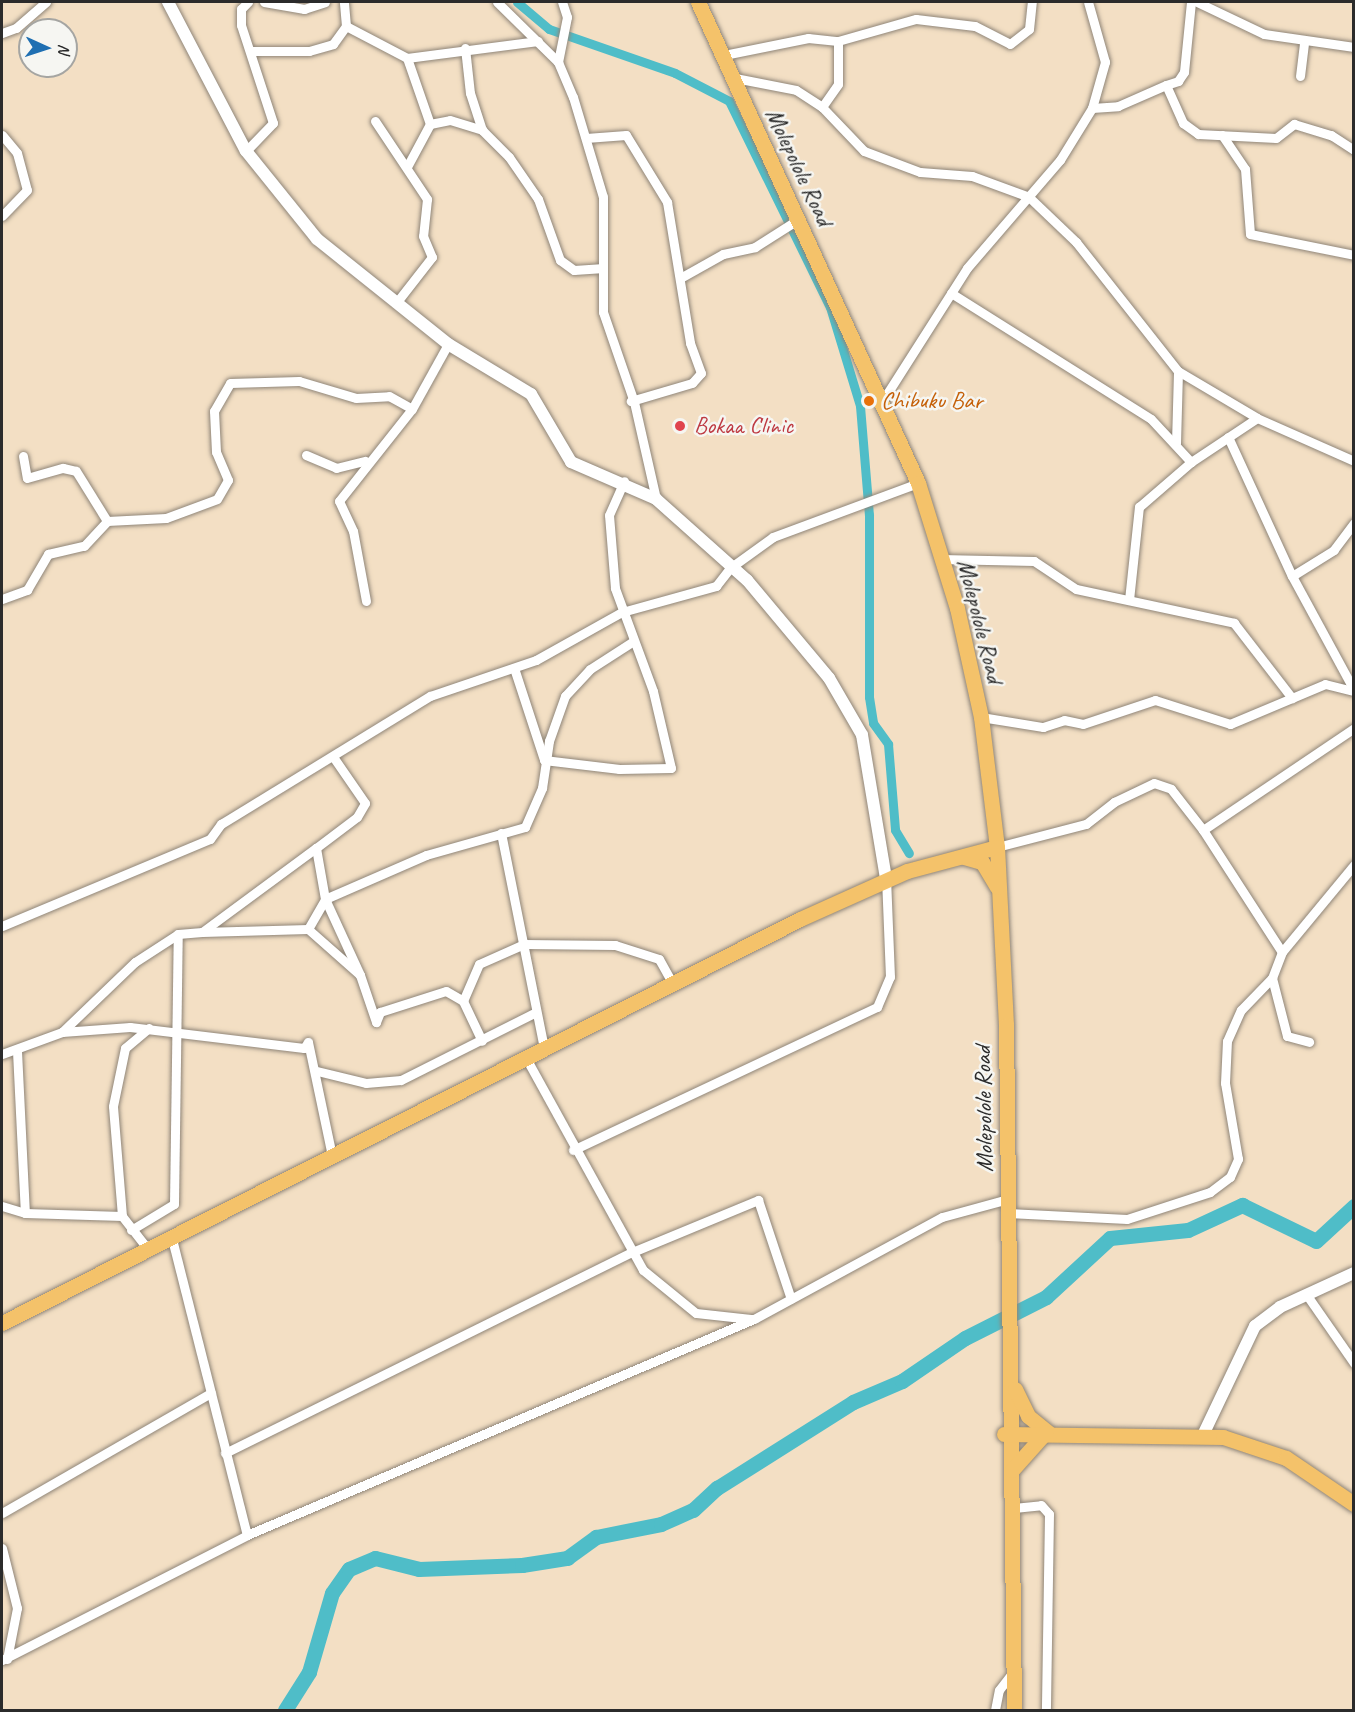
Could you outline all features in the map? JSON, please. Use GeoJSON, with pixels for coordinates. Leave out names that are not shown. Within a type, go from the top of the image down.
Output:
{"type":"FeatureCollection","features":[{"type":"Feature","properties":{"kind":"main road","name":"Molepolole Road"},"geometry":{"type":"LineString","coordinates":[[698,2],[883,400],[918,483],[941,559],[981,717],[997,847],[1000,892],[1010,1302],[1008,1434],[1014,1710]]}},
{"type":"Feature","properties":{"kind":"main road"},"geometry":{"type":"LineString","coordinates":[[2,1323],[171,1235],[886,879],[997,847]]}},
{"type":"Feature","properties":{"kind":"main road"},"geometry":{"type":"LineString","coordinates":[[962,856],[982,862],[1000,892]]}},
{"type":"Feature","properties":{"kind":"main road","name":"Molepolole Road"},"geometry":{"type":"LineString","coordinates":[[1009,1349],[1013,1384],[1008,1434],[1014,1508],[1011,1559]]}},
{"type":"Feature","properties":{"kind":"main road"},"geometry":{"type":"LineString","coordinates":[[1013,1384],[1028,1416],[1047,1433]]}},
{"type":"Feature","properties":{"kind":"main road"},"geometry":{"type":"LineString","coordinates":[[1012,1470],[1047,1433]]}},
{"type":"Feature","properties":{"kind":"main road"},"geometry":{"type":"LineString","coordinates":[[1008,1434],[1203,1435],[1286,1458],[1353,1503]]}},
{"type":"Feature","properties":{"kind":"street"},"geometry":{"type":"LineString","coordinates":[[2,34],[46,2]]}},
{"type":"Feature","properties":{"kind":"street"},"geometry":{"type":"LineString","coordinates":[[168,2],[246,151],[317,239],[448,344],[537,399],[571,462],[624,481],[656,499],[762,597],[854,713],[870,761],[886,879],[890,977],[877,1007],[573,1150]]}},
{"type":"Feature","properties":{"kind":"street"},"geometry":{"type":"LineString","coordinates":[[246,151],[273,123],[253,51],[240,16],[248,2]]}},
{"type":"Feature","properties":{"kind":"street"},"geometry":{"type":"LineString","coordinates":[[264,2],[292,9],[325,2]]}},
{"type":"Feature","properties":{"kind":"street"},"geometry":{"type":"LineString","coordinates":[[253,51],[322,50],[346,26],[344,2]]}},
{"type":"Feature","properties":{"kind":"street"},"geometry":{"type":"LineString","coordinates":[[497,2],[558,62],[586,138],[603,198],[600,268],[608,334],[631,401],[656,499]]}},
{"type":"Feature","properties":{"kind":"street"},"geometry":{"type":"LineString","coordinates":[[558,62],[563,48],[567,17],[562,2]]}},
{"type":"Feature","properties":{"kind":"street"},"geometry":{"type":"LineString","coordinates":[[724,55],[808,38],[838,41],[916,19],[975,26],[1010,44],[1029,29],[1032,2]]}},
{"type":"Feature","properties":{"kind":"street"},"geometry":{"type":"LineString","coordinates":[[883,400],[951,293],[1029,197],[1092,108],[1104,62],[1088,2]]}},
{"type":"Feature","properties":{"kind":"street"},"geometry":{"type":"LineString","coordinates":[[1092,108],[1118,106],[1179,81],[1184,72],[1191,2]]}},
{"type":"Feature","properties":{"kind":"street"},"geometry":{"type":"LineString","coordinates":[[1197,2],[1252,30],[1304,41],[1353,47]]}},
{"type":"Feature","properties":{"kind":"street"},"geometry":{"type":"LineString","coordinates":[[346,26],[407,58],[465,48],[538,41]]}},
{"type":"Feature","properties":{"kind":"street"},"geometry":{"type":"LineString","coordinates":[[822,107],[838,84],[838,41]]}},
{"type":"Feature","properties":{"kind":"street"},"geometry":{"type":"LineString","coordinates":[[1300,76],[1304,41]]}},
{"type":"Feature","properties":{"kind":"street"},"geometry":{"type":"LineString","coordinates":[[465,48],[482,130]]}},
{"type":"Feature","properties":{"kind":"street"},"geometry":{"type":"LineString","coordinates":[[407,58],[430,124],[408,165]]}},
{"type":"Feature","properties":{"kind":"street"},"geometry":{"type":"LineString","coordinates":[[735,78],[796,90],[822,107],[864,151],[920,172],[972,176],[1029,197],[1076,242],[1178,371],[1257,418],[1353,461]]}},
{"type":"Feature","properties":{"kind":"street"},"geometry":{"type":"LineString","coordinates":[[1166,85],[1190,130],[1221,135],[1276,138],[1294,124],[1331,135],[1353,150]]}},
{"type":"Feature","properties":{"kind":"street"},"geometry":{"type":"LineString","coordinates":[[430,124],[450,120],[482,130],[509,157],[538,199],[560,260],[574,270],[600,268]]}},
{"type":"Feature","properties":{"kind":"street"},"geometry":{"type":"LineString","coordinates":[[375,121],[408,165],[427,199],[423,236],[432,257],[396,303]]}},
{"type":"Feature","properties":{"kind":"street"},"geometry":{"type":"LineString","coordinates":[[2,135],[17,153],[27,190],[2,216]]}},
{"type":"Feature","properties":{"kind":"street"},"geometry":{"type":"LineString","coordinates":[[586,138],[626,135],[647,164],[669,209],[682,277],[690,343],[700,377],[631,401]]}},
{"type":"Feature","properties":{"kind":"street"},"geometry":{"type":"LineString","coordinates":[[1221,135],[1245,169],[1250,234],[1353,255]]}},
{"type":"Feature","properties":{"kind":"street"},"geometry":{"type":"LineString","coordinates":[[682,277],[723,254],[754,247],[798,219]]}},
{"type":"Feature","properties":{"kind":"street"},"geometry":{"type":"LineString","coordinates":[[951,293],[1071,373],[1100,384],[1176,443],[1191,462]]}},
{"type":"Feature","properties":{"kind":"street"},"geometry":{"type":"LineString","coordinates":[[366,601],[354,536],[339,501],[366,460],[412,409],[448,344]]}},
{"type":"Feature","properties":{"kind":"street"},"geometry":{"type":"LineString","coordinates":[[1176,443],[1178,371]]}},
{"type":"Feature","properties":{"kind":"street"},"geometry":{"type":"LineString","coordinates":[[2,599],[27,590],[48,554],[84,546],[107,521],[166,518],[217,499],[228,480],[216,452],[214,411],[222,390],[237,380],[299,381],[356,398],[383,395],[412,409]]}},
{"type":"Feature","properties":{"kind":"street"},"geometry":{"type":"LineString","coordinates":[[1129,600],[1139,507],[1191,462],[1257,418]]}},
{"type":"Feature","properties":{"kind":"street"},"geometry":{"type":"LineString","coordinates":[[1228,437],[1292,576],[1353,698]]}},
{"type":"Feature","properties":{"kind":"street"},"geometry":{"type":"LineString","coordinates":[[306,455],[336,468],[366,460]]}},
{"type":"Feature","properties":{"kind":"street"},"geometry":{"type":"LineString","coordinates":[[23,456],[27,478],[63,468],[76,471],[107,521]]}},
{"type":"Feature","properties":{"kind":"street"},"geometry":{"type":"LineString","coordinates":[[544,760],[619,769],[671,768],[653,691],[622,612],[609,515],[624,481]]}},
{"type":"Feature","properties":{"kind":"street"},"geometry":{"type":"LineString","coordinates":[[2,926],[210,839],[221,824],[334,758],[430,696],[514,668],[622,612],[716,586],[730,568],[773,537],[875,501],[918,483]]}},
{"type":"Feature","properties":{"kind":"street"},"geometry":{"type":"LineString","coordinates":[[1292,576],[1334,550],[1353,523]]}},
{"type":"Feature","properties":{"kind":"street"},"geometry":{"type":"LineString","coordinates":[[941,559],[1034,561],[1071,587],[1240,627],[1292,698]]}},
{"type":"Feature","properties":{"kind":"street"},"geometry":{"type":"LineString","coordinates":[[308,930],[325,899],[426,855],[530,822],[542,788],[544,760],[574,683],[632,642]]}},
{"type":"Feature","properties":{"kind":"street"},"geometry":{"type":"LineString","coordinates":[[514,668],[544,760]]}},
{"type":"Feature","properties":{"kind":"street"},"geometry":{"type":"LineString","coordinates":[[981,717],[1043,727],[1064,720],[1083,724],[1155,700],[1230,724],[1325,684],[1351,690]]}},
{"type":"Feature","properties":{"kind":"street"},"geometry":{"type":"LineString","coordinates":[[1203,830],[1353,728]]}},
{"type":"Feature","properties":{"kind":"street"},"geometry":{"type":"LineString","coordinates":[[202,932],[357,817],[365,803],[334,758]]}},
{"type":"Feature","properties":{"kind":"street"},"geometry":{"type":"LineString","coordinates":[[997,847],[1086,824],[1113,802],[1154,783],[1171,789],[1203,830],[1282,952]]}},
{"type":"Feature","properties":{"kind":"street"},"geometry":{"type":"LineString","coordinates":[[501,833],[524,944],[534,1013],[544,1048]]}},
{"type":"Feature","properties":{"kind":"street"},"geometry":{"type":"LineString","coordinates":[[316,848],[325,899],[360,975],[376,1022],[380,1012],[437,991],[463,1001],[482,1041]]}},
{"type":"Feature","properties":{"kind":"street"},"geometry":{"type":"LineString","coordinates":[[4,1659],[247,1535],[754,1319],[942,1217],[1008,1206],[1127,1219],[1210,1192],[1230,1177],[1238,1159],[1225,1083],[1227,1041],[1241,1010],[1272,978],[1282,952],[1353,865]]}},
{"type":"Feature","properties":{"kind":"street"},"geometry":{"type":"LineString","coordinates":[[2,1054],[17,1052],[62,1032],[121,973],[178,934],[308,930],[360,975]]}},
{"type":"Feature","properties":{"kind":"street"},"geometry":{"type":"LineString","coordinates":[[131,1230],[174,1204],[180,1034],[178,934]]}},
{"type":"Feature","properties":{"kind":"street"},"geometry":{"type":"LineString","coordinates":[[463,1001],[479,964],[524,944],[615,945],[659,959],[673,984]]}},
{"type":"Feature","properties":{"kind":"street"},"geometry":{"type":"LineString","coordinates":[[1272,978],[1287,1036],[1310,1042]]}},
{"type":"Feature","properties":{"kind":"street"},"geometry":{"type":"LineString","coordinates":[[317,1071],[385,1083],[482,1041],[534,1013]]}},
{"type":"Feature","properties":{"kind":"street"},"geometry":{"type":"LineString","coordinates":[[62,1032],[149,1028],[180,1034],[304,1048],[308,1042],[317,1071],[332,1156]]}},
{"type":"Feature","properties":{"kind":"street"},"geometry":{"type":"LineString","coordinates":[[147,1248],[122,1216],[114,1152],[118,1071],[133,1037],[149,1028]]}},
{"type":"Feature","properties":{"kind":"street"},"geometry":{"type":"LineString","coordinates":[[17,1052],[25,1213]]}},
{"type":"Feature","properties":{"kind":"street"},"geometry":{"type":"LineString","coordinates":[[526,1058],[573,1150],[630,1253],[652,1280],[696,1313],[754,1319]]}},
{"type":"Feature","properties":{"kind":"street"},"geometry":{"type":"LineString","coordinates":[[225,1454],[630,1253],[758,1200],[791,1299]]}},
{"type":"Feature","properties":{"kind":"street"},"geometry":{"type":"LineString","coordinates":[[2,1206],[25,1213],[122,1216]]}},
{"type":"Feature","properties":{"kind":"street"},"geometry":{"type":"LineString","coordinates":[[171,1235],[247,1535]]}},
{"type":"Feature","properties":{"kind":"street"},"geometry":{"type":"LineString","coordinates":[[1203,1435],[1255,1326],[1306,1294],[1353,1273]]}},
{"type":"Feature","properties":{"kind":"street"},"geometry":{"type":"LineString","coordinates":[[1306,1294],[1353,1363]]}},
{"type":"Feature","properties":{"kind":"street"},"geometry":{"type":"LineString","coordinates":[[2,1513],[211,1394]]}},
{"type":"Feature","properties":{"kind":"street"},"geometry":{"type":"LineString","coordinates":[[1014,1508],[1041,1505],[1049,1514],[1046,1710]]}},
{"type":"Feature","properties":{"kind":"street"},"geometry":{"type":"LineString","coordinates":[[2,1548],[17,1608],[4,1659]]}},
{"type":"Feature","properties":{"kind":"street"},"geometry":{"type":"LineString","coordinates":[[995,1710],[999,1690],[1014,1670]]}},
{"type":"Feature","properties":{"kind":"waterway"},"geometry":{"type":"LineString","coordinates":[[517,2],[549,29],[675,73],[729,101],[830,307],[860,406],[869,515],[869,697],[873,723],[888,744],[895,830],[909,853]]}},
{"type":"Feature","properties":{"kind":"waterway"},"geometry":{"type":"LineString","coordinates":[[285,1710],[309,1672],[332,1593],[349,1569],[375,1558],[419,1569],[522,1565],[567,1558],[596,1537],[661,1524],[693,1510],[717,1488],[853,1402],[902,1381],[965,1338],[1046,1297],[1110,1238],[1188,1230],[1242,1205],[1316,1241],[1354,1206]]}},
{"type":"Feature","properties":{"kind":"place","name":"Chibuku Bar"},"geometry":{"type":"Point","coordinates":[869,401]}},
{"type":"Feature","properties":{"kind":"place","name":"Bokaa Clinic"},"geometry":{"type":"Point","coordinates":[680,426]}}]}
